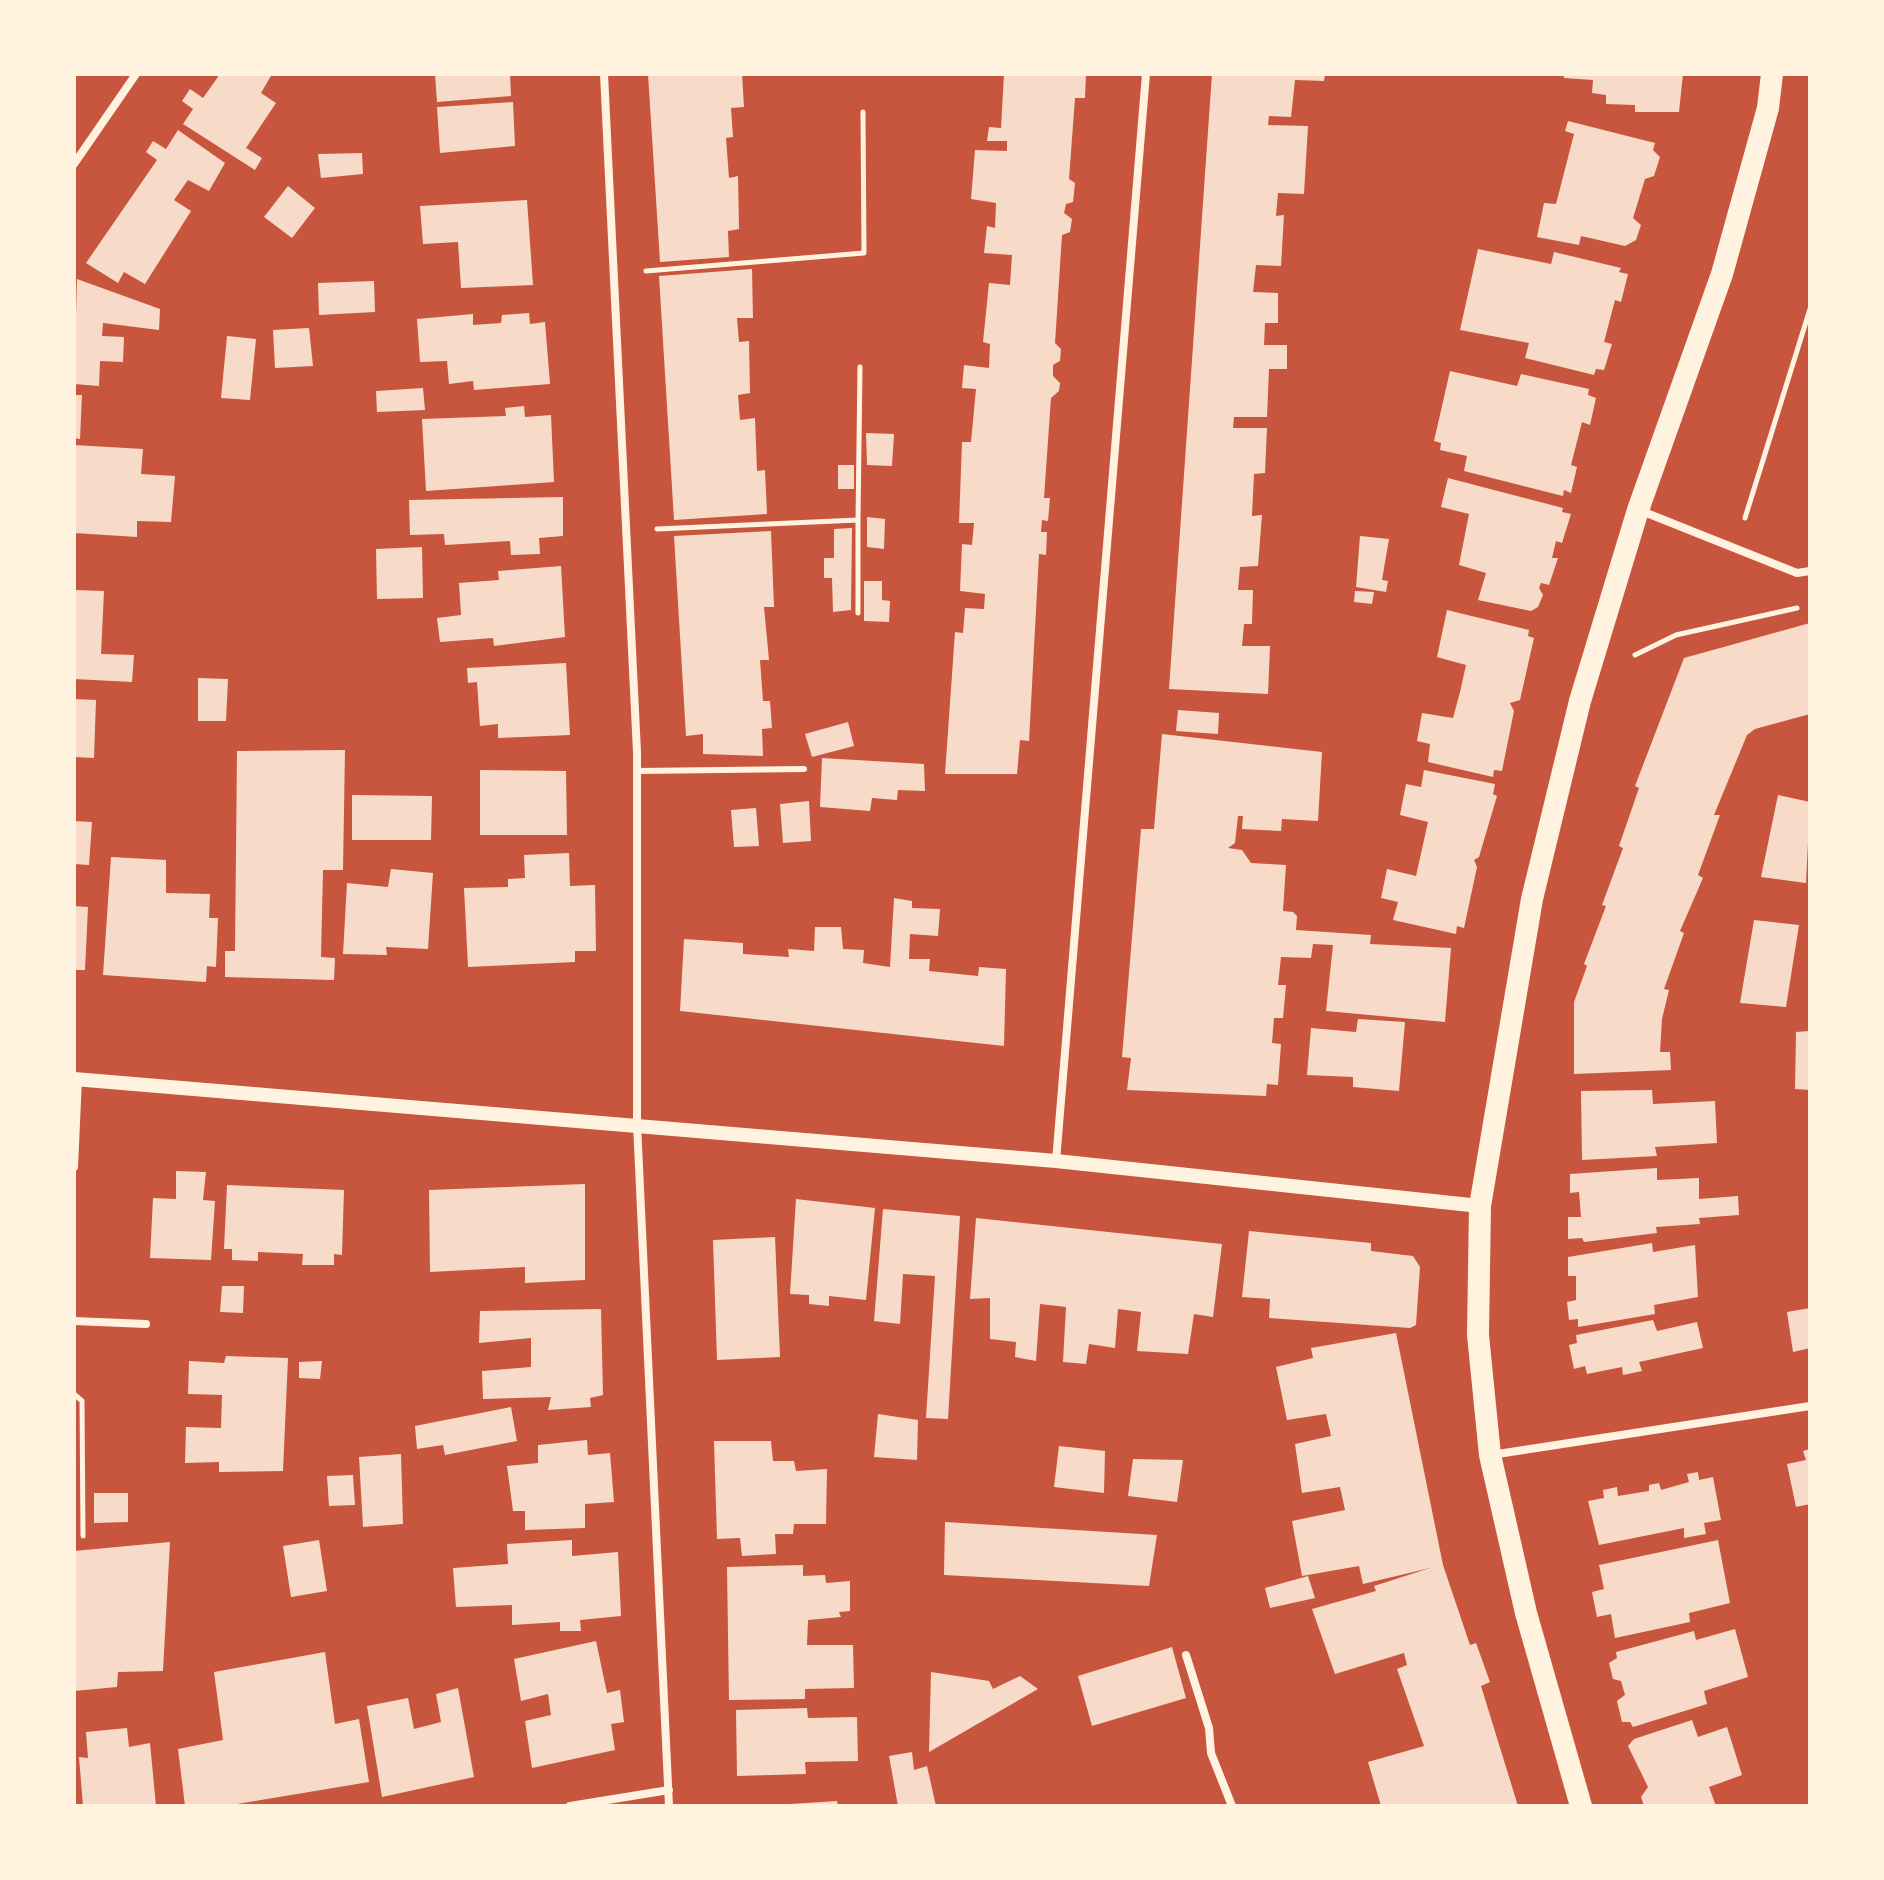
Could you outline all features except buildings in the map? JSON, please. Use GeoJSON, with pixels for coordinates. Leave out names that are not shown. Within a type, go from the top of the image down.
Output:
{"type":"FeatureCollection","features":[{"type":"Feature","properties":{"kind":"highway"},"geometry":{"type":"LineString","coordinates":[[1581,1806],[1526,1613],[1490,1455],[1478,1335],[1480,1206],[1532,899],[1589,678],[1638,510],[1722,274],[1768,108],[1772,74]]}},
{"type":"Feature","properties":{"kind":"street"},"geometry":{"type":"LineString","coordinates":[[74,164],[136,74]]}},
{"type":"Feature","properties":{"kind":"street"},"geometry":{"type":"LineString","coordinates":[[604,74],[638,771],[637,1124],[669,1806]]}},
{"type":"Feature","properties":{"kind":"street"},"geometry":{"type":"LineString","coordinates":[[1056,1161],[1146,74]]}},
{"type":"Feature","properties":{"kind":"street"},"geometry":{"type":"LineString","coordinates":[[1638,510],[1797,573],[1810,571]]}},
{"type":"Feature","properties":{"kind":"street"},"geometry":{"type":"LineString","coordinates":[[74,1167],[76,1079],[1056,1161],[1480,1206]]}},
{"type":"Feature","properties":{"kind":"street"},"geometry":{"type":"LineString","coordinates":[[74,1321],[146,1324]]}},
{"type":"Feature","properties":{"kind":"street"},"geometry":{"type":"LineString","coordinates":[[1490,1455],[1810,1406]]}},
{"type":"Feature","properties":{"kind":"street"},"geometry":{"type":"LineString","coordinates":[[1186,1655],[1209,1728],[1211,1753],[1232,1806]]}},
{"type":"Feature","properties":{"kind":"street"},"geometry":{"type":"LineString","coordinates":[[570,1806],[669,1790]]}},
{"type":"Feature","properties":{"kind":"lane"},"geometry":{"type":"LineString","coordinates":[[638,771],[804,769]]}},
{"type":"Feature","properties":{"kind":"path"},"geometry":{"type":"LineString","coordinates":[[613,273],[864,253],[863,112]]}},
{"type":"Feature","properties":{"kind":"path"},"geometry":{"type":"LineString","coordinates":[[1734,550],[1810,309]]}},
{"type":"Feature","properties":{"kind":"path"},"geometry":{"type":"LineString","coordinates":[[858,613],[860,367]]}},
{"type":"Feature","properties":{"kind":"path"},"geometry":{"type":"LineString","coordinates":[[626,530],[858,520]]}},
{"type":"Feature","properties":{"kind":"path"},"geometry":{"type":"LineString","coordinates":[[1589,678],[1676,635],[1800,607],[1797,573]]}},
{"type":"Feature","properties":{"kind":"path"},"geometry":{"type":"LineString","coordinates":[[74,1394],[82,1401],[83,1536]]}}]}
